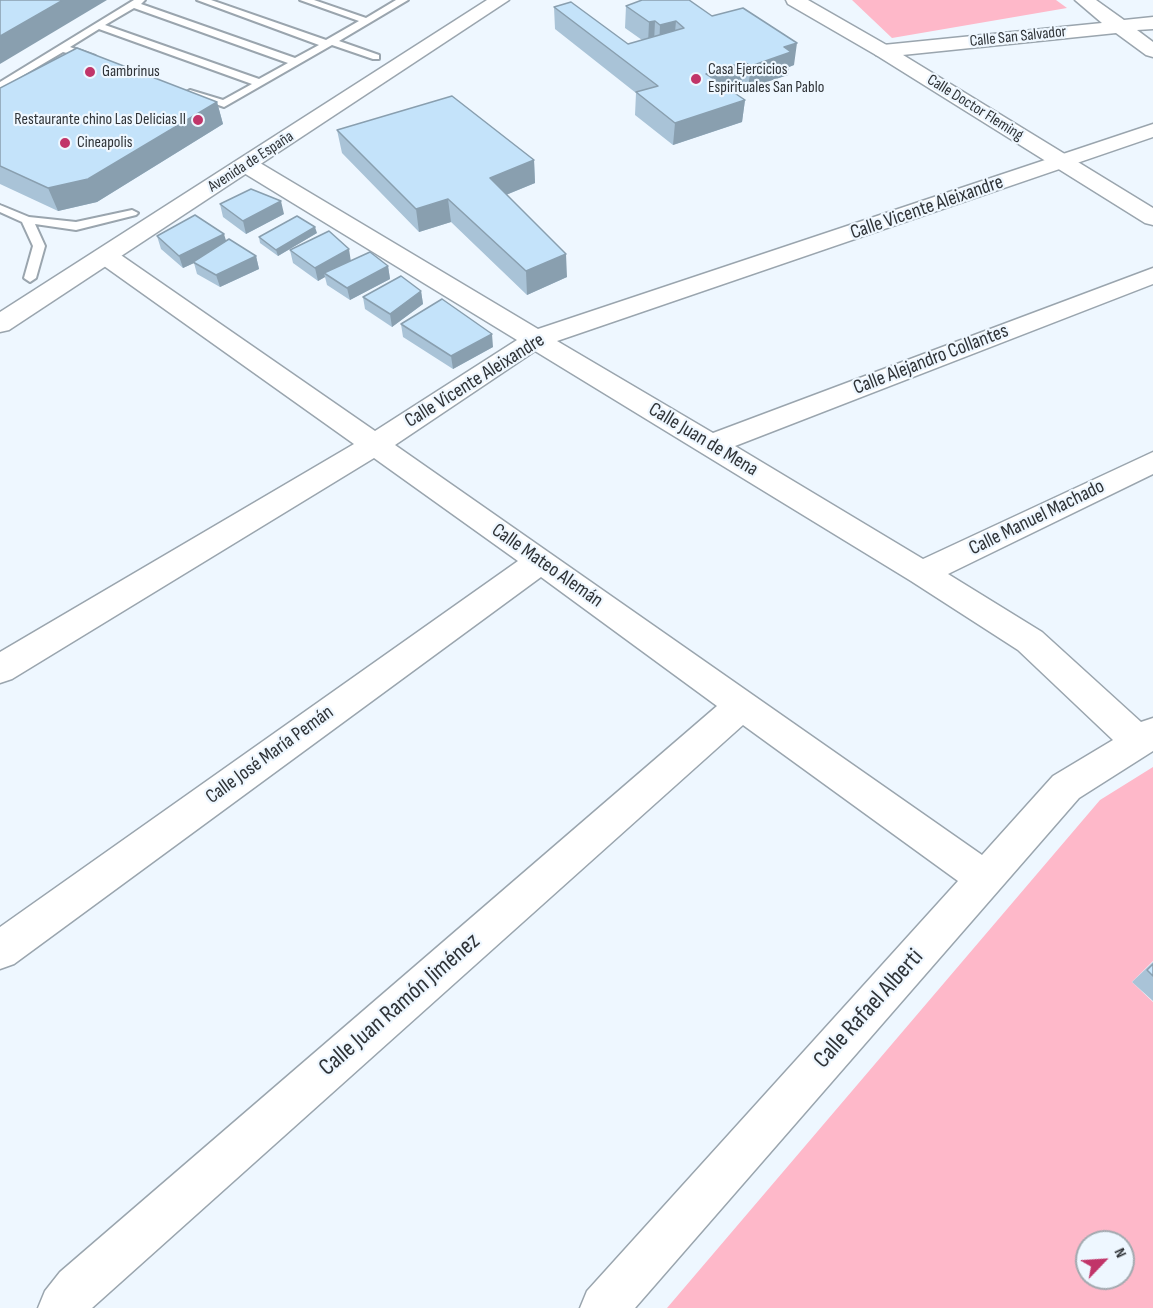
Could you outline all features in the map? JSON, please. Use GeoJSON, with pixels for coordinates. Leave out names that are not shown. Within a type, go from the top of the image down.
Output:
{"type":"FeatureCollection","features":[{"type":"Feature","properties":{"kind":"street","name":"Avenida de España"},"geometry":{"type":"LineString","coordinates":[[76,249],[467,0]]}},
{"type":"Feature","properties":{"kind":"street","name":"Avenida de España"},"geometry":{"type":"LineString","coordinates":[[0,324],[500,0]]}},
{"type":"Feature","properties":{"kind":"street","name":"Calle Doctor Fleming"},"geometry":{"type":"LineString","coordinates":[[795,0],[883,51],[1153,218]]}},
{"type":"Feature","properties":{"kind":"street"},"geometry":{"type":"LineString","coordinates":[[1084,0],[1153,51]]}},
{"type":"Feature","properties":{"kind":"street","name":"Calle San Salvador"},"geometry":{"type":"LineString","coordinates":[[883,51],[1153,24]]}},
{"type":"Feature","properties":{"kind":"street","name":"Calle Vicente Aleixandre"},"geometry":{"type":"LineString","coordinates":[[0,669],[374,445],[536,339],[1062,163],[1153,130]]}},
{"type":"Feature","properties":{"kind":"street","name":"Calle Juan de Mena"},"geometry":{"type":"LineString","coordinates":[[247,165],[922,573],[1030,641],[1146,738]]}},
{"type":"Feature","properties":{"kind":"street","name":"Calle Mateo Alemán"},"geometry":{"type":"LineString","coordinates":[[106,256],[541,561],[985,879]]}},
{"type":"Feature","properties":{"kind":"street"},"geometry":{"type":"LineString","coordinates":[[10,291],[58,260]]}},
{"type":"Feature","properties":{"kind":"street","name":"Calle Alejandro Collantes"},"geometry":{"type":"LineString","coordinates":[[710,445],[1153,275]]}},
{"type":"Feature","properties":{"kind":"street","name":"Calle Manuel Machado"},"geometry":{"type":"LineString","coordinates":[[922,573],[1153,462]]}},
{"type":"Feature","properties":{"kind":"street","name":"Calle José María Pemán"},"geometry":{"type":"LineString","coordinates":[[0,950],[541,561]]}},
{"type":"Feature","properties":{"kind":"street","name":"Calle Juan Ramón Jiménez"},"geometry":{"type":"LineString","coordinates":[[62,1308],[77,1289],[741,705]]}},
{"type":"Feature","properties":{"kind":"street","name":"Calle Rafael Alberti"},"geometry":{"type":"LineString","coordinates":[[604,1308],[1066,787],[1146,738]]}},
{"type":"Feature","properties":{"kind":"lane"},"geometry":{"type":"LineString","coordinates":[[202,0],[376,57]]}},
{"type":"Feature","properties":{"kind":"lane"},"geometry":{"type":"LineString","coordinates":[[305,0],[367,21]]}},
{"type":"Feature","properties":{"kind":"lane"},"geometry":{"type":"LineString","coordinates":[[381,0],[399,2]]}},
{"type":"Feature","properties":{"kind":"lane"},"geometry":{"type":"LineString","coordinates":[[0,86],[136,2],[297,62]]}},
{"type":"Feature","properties":{"kind":"lane"},"geometry":{"type":"LineString","coordinates":[[181,89],[224,104],[399,2]]}},
{"type":"Feature","properties":{"kind":"lane"},"geometry":{"type":"LineString","coordinates":[[98,26],[260,83]]}},
{"type":"Feature","properties":{"kind":"lane"},"geometry":{"type":"LineString","coordinates":[[62,48],[105,63]]}},
{"type":"Feature","properties":{"kind":"lane"},"geometry":{"type":"LineString","coordinates":[[0,208],[27,220],[76,226],[132,213]]}},
{"type":"Feature","properties":{"kind":"lane"},"geometry":{"type":"LineString","coordinates":[[27,220],[39,246],[30,278]]}},
{"type":"Feature","properties":{"kind":"shaded area"},"geometry":{"type":"Polygon","coordinates":[[[852,0],[1056,0],[1067,8],[892,38],[852,0]]]}},
{"type":"Feature","properties":{"kind":"shaded area"},"geometry":{"type":"Polygon","coordinates":[[[1153,767],[1153,961],[1132,982],[1153,1002],[1153,1308],[667,1308],[1100,800],[1153,767]]]}},
{"type":"Feature","properties":{"kind":"building"},"geometry":{"type":"Polygon","coordinates":[[[0,0],[63,0],[0,36],[0,0]]]}},
{"type":"Feature","properties":{"kind":"building"},"geometry":{"type":"Polygon","coordinates":[[[642,0],[689,0],[712,16],[743,8],[797,43],[784,47],[791,52],[751,66],[744,62],[706,74],[745,100],[675,123],[636,92],[658,86],[554,7],[571,2],[628,44],[684,28],[676,21],[660,25],[655,21],[649,22],[626,6],[642,0]]]}},
{"type":"Feature","properties":{"kind":"building"},"geometry":{"type":"Polygon","coordinates":[[[77,48],[217,102],[88,179],[48,188],[0,166],[0,88],[77,48]]]}},
{"type":"Feature","properties":{"kind":"building"},"geometry":{"type":"Polygon","coordinates":[[[452,96],[534,160],[490,178],[566,254],[526,271],[448,199],[416,209],[337,130],[452,96]]]}},
{"type":"Feature","properties":{"kind":"building"},"geometry":{"type":"Polygon","coordinates":[[[251,189],[281,201],[243,221],[220,204],[251,189]]]}},
{"type":"Feature","properties":{"kind":"building"},"geometry":{"type":"Polygon","coordinates":[[[195,215],[224,234],[179,256],[157,236],[195,215]]]}},
{"type":"Feature","properties":{"kind":"building"},"geometry":{"type":"Polygon","coordinates":[[[297,216],[315,227],[276,250],[259,237],[297,216]]]}},
{"type":"Feature","properties":{"kind":"building"},"geometry":{"type":"Polygon","coordinates":[[[329,231],[349,249],[315,268],[290,250],[329,231]]]}},
{"type":"Feature","properties":{"kind":"building"},"geometry":{"type":"Polygon","coordinates":[[[229,239],[256,256],[216,275],[193,262],[229,239]]]}},
{"type":"Feature","properties":{"kind":"building"},"geometry":{"type":"Polygon","coordinates":[[[370,252],[388,266],[347,288],[324,273],[370,252]]]}},
{"type":"Feature","properties":{"kind":"building"},"geometry":{"type":"Polygon","coordinates":[[[401,276],[421,291],[390,314],[363,297],[401,276]]]}},
{"type":"Feature","properties":{"kind":"building"},"geometry":{"type":"Polygon","coordinates":[[[442,299],[492,334],[451,356],[401,324],[442,299]]]}},
{"type":"Feature","properties":{"kind":"building"},"geometry":{"type":"Polygon","coordinates":[[[1153,964],[1153,976],[1147,970],[1153,964]]]}},
{"type":"Feature","properties":{"kind":"place","name":"Gambrinus"},"geometry":{"type":"Point","coordinates":[90,72]}},
{"type":"Feature","properties":{"kind":"place","name":"Casa Ejercicios Espirituales San Pablo"},"geometry":{"type":"Point","coordinates":[696,79]}},
{"type":"Feature","properties":{"kind":"place","name":"Restaurante chino Las Delicias II"},"geometry":{"type":"Point","coordinates":[198,120]}},
{"type":"Feature","properties":{"kind":"place","name":"Cineapolis"},"geometry":{"type":"Point","coordinates":[65,143]}}]}
